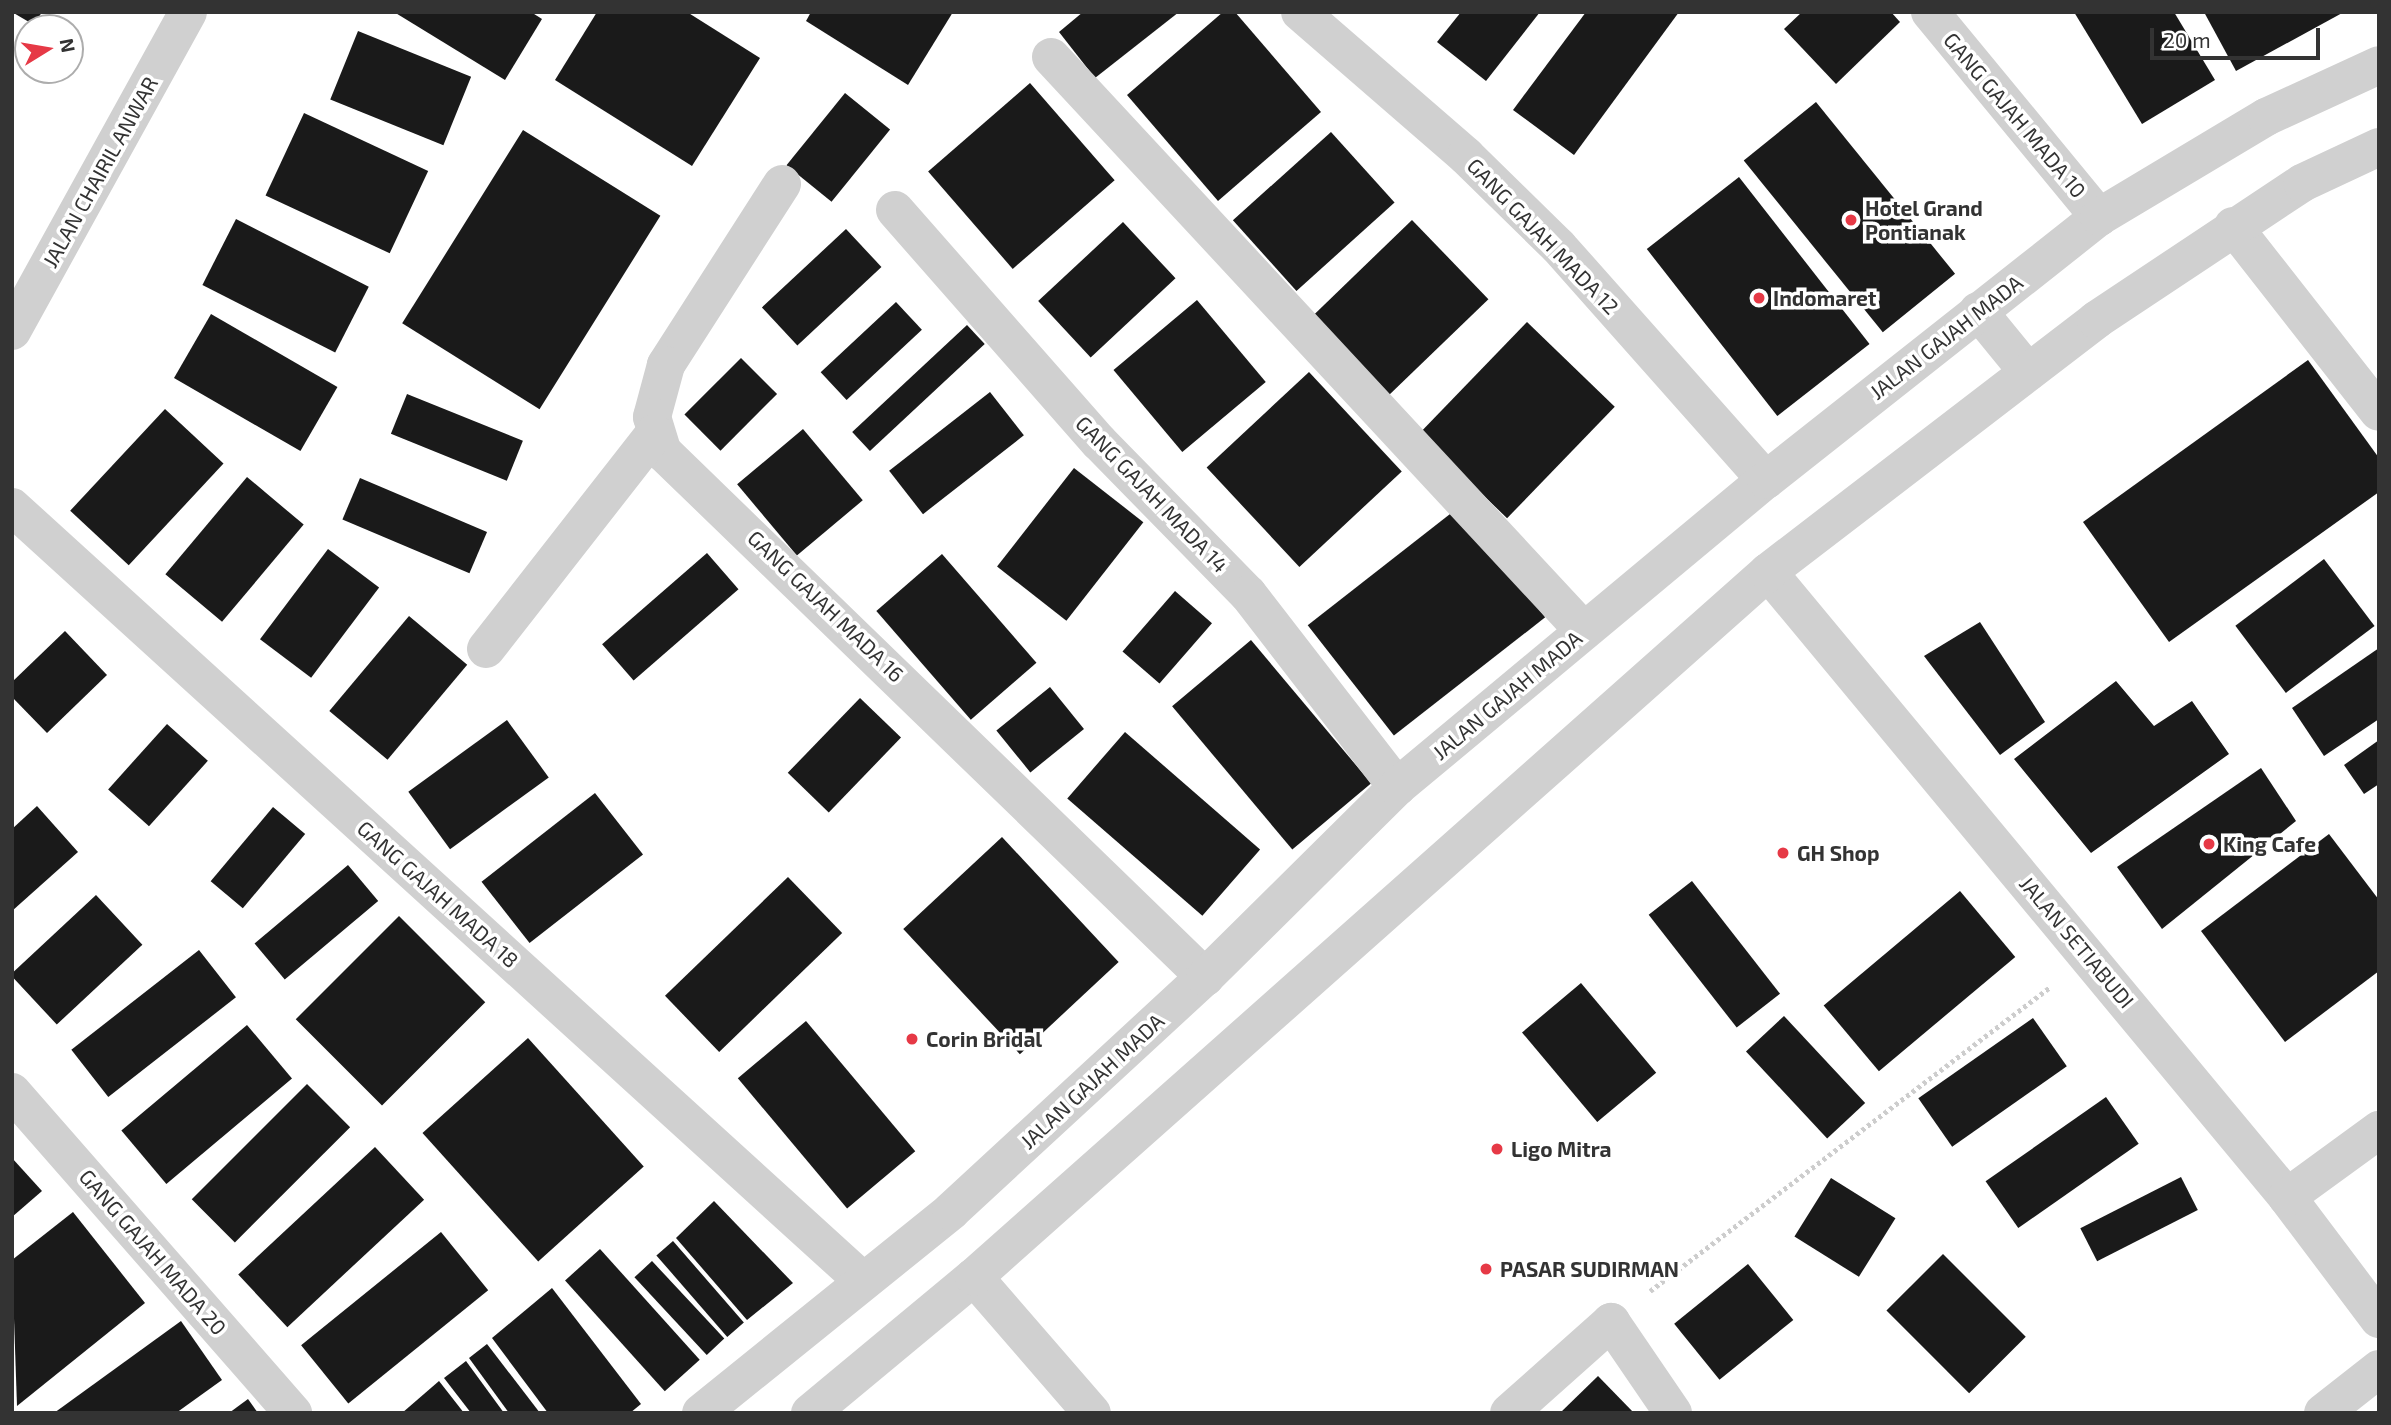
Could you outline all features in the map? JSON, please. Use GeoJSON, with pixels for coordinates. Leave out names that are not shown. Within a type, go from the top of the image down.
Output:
{"type":"FeatureCollection","features":[{"type":"Feature","properties":{"kind":"street","name":"JALAN CHAIRIL ANWAR"},"geometry":{"type":"LineString","coordinates":[[12,331],[188,12]]}},
{"type":"Feature","properties":{"kind":"street","name":"GANG GAJAH MADA 12"},"geometry":{"type":"LineString","coordinates":[[1300,12],[1466,156],[1558,246],[1766,480]]}},
{"type":"Feature","properties":{"kind":"street","name":"GANG GAJAH MADA 10"},"geometry":{"type":"LineString","coordinates":[[1930,12],[2099,217]]}},
{"type":"Feature","properties":{"kind":"street"},"geometry":{"type":"LineString","coordinates":[[1051,57],[1584,631]]}},
{"type":"Feature","properties":{"kind":"street","name":"JALAN GAJAH MADA"},"geometry":{"type":"LineString","coordinates":[[701,1413],[951,1211],[1205,977],[1397,788],[1766,480],[2099,217],[2266,117],[2379,65]]}},
{"type":"Feature","properties":{"kind":"street"},"geometry":{"type":"LineString","coordinates":[[810,1413],[974,1276],[1768,572],[2028,372],[2233,226],[2379,148]]}},
{"type":"Feature","properties":{"kind":"street","name":"GANG GAJAH MADA 16"},"geometry":{"type":"LineString","coordinates":[[782,184],[666,365],[653,400],[655,433],[673,465],[862,639],[1205,977]]}},
{"type":"Feature","properties":{"kind":"street","name":"GANG GAJAH MADA 14"},"geometry":{"type":"LineString","coordinates":[[895,210],[1099,442],[1248,594],[1397,788]]}},
{"type":"Feature","properties":{"kind":"street"},"geometry":{"type":"LineString","coordinates":[[2233,226],[2379,412]]}},
{"type":"Feature","properties":{"kind":"street"},"geometry":{"type":"LineString","coordinates":[[1978,311],[2028,372]]}},
{"type":"Feature","properties":{"kind":"street"},"geometry":{"type":"LineString","coordinates":[[486,649],[655,433]]}},
{"type":"Feature","properties":{"kind":"street","name":"GANG GAJAH MADA 18"},"geometry":{"type":"LineString","coordinates":[[12,507],[863,1281]]}},
{"type":"Feature","properties":{"kind":"street","name":"JALAN SETIABUDI"},"geometry":{"type":"LineString","coordinates":[[1768,572],[2287,1197],[2379,1318]]}},
{"type":"Feature","properties":{"kind":"street","name":"GANG GAJAH MADA 20"},"geometry":{"type":"LineString","coordinates":[[12,1092],[293,1413]]}},
{"type":"Feature","properties":{"kind":"street"},"geometry":{"type":"LineString","coordinates":[[2287,1197],[2379,1130]]}},
{"type":"Feature","properties":{"kind":"street"},"geometry":{"type":"LineString","coordinates":[[974,1276],[1092,1413]]}},
{"type":"Feature","properties":{"kind":"street"},"geometry":{"type":"LineString","coordinates":[[1509,1413],[1611,1322],[1673,1413]]}},
{"type":"Feature","properties":{"kind":"street"},"geometry":{"type":"LineString","coordinates":[[2323,1413],[2379,1369]]}},
{"type":"Feature","properties":{"kind":"path"},"geometry":{"type":"LineString","coordinates":[[1611,1322],[2090,957]]}},
{"type":"Feature","properties":{"kind":"building"},"geometry":{"type":"Polygon","coordinates":[[[12,12],[42,12],[41,14],[12,12]]]}},
{"type":"Feature","properties":{"kind":"building"},"geometry":{"type":"Polygon","coordinates":[[[394,12],[531,12],[542,19],[505,80],[394,12]]]}},
{"type":"Feature","properties":{"kind":"building"},"geometry":{"type":"Polygon","coordinates":[[[597,12],[687,12],[760,58],[692,166],[555,80],[597,12]]]}},
{"type":"Feature","properties":{"kind":"building"},"geometry":{"type":"Polygon","coordinates":[[[811,12],[953,12],[908,85],[806,21],[811,12]]]}},
{"type":"Feature","properties":{"kind":"building"},"geometry":{"type":"Polygon","coordinates":[[[1083,12],[1179,12],[1095,78],[1059,32],[1083,12]]]}},
{"type":"Feature","properties":{"kind":"building"},"geometry":{"type":"Polygon","coordinates":[[[1223,12],[1235,12],[1321,112],[1218,201],[1127,95],[1223,12]]]}},
{"type":"Feature","properties":{"kind":"building"},"geometry":{"type":"Polygon","coordinates":[[[1461,12],[1540,12],[1486,81],[1437,42],[1461,12]]]}},
{"type":"Feature","properties":{"kind":"building"},"geometry":{"type":"Polygon","coordinates":[[[1586,12],[1679,12],[1574,155],[1513,110],[1586,12]]]}},
{"type":"Feature","properties":{"kind":"building"},"geometry":{"type":"Polygon","coordinates":[[[1802,12],[1891,12],[1900,22],[1836,84],[1784,29],[1802,12]]]}},
{"type":"Feature","properties":{"kind":"building"},"geometry":{"type":"Polygon","coordinates":[[[2074,12],[2174,12],[2215,80],[2142,124],[2074,12]]]}},
{"type":"Feature","properties":{"kind":"building"},"geometry":{"type":"Polygon","coordinates":[[[2204,12],[2344,12],[2236,71],[2204,12]]]}},
{"type":"Feature","properties":{"kind":"building"},"geometry":{"type":"Polygon","coordinates":[[[358,31],[471,77],[443,145],[330,100],[358,31]]]}},
{"type":"Feature","properties":{"kind":"building"},"geometry":{"type":"Polygon","coordinates":[[[1030,83],[1115,180],[1013,269],[928,172],[1030,83]]]}},
{"type":"Feature","properties":{"kind":"building"},"geometry":{"type":"Polygon","coordinates":[[[845,93],[890,130],[832,202],[786,165],[845,93]]]}},
{"type":"Feature","properties":{"kind":"building","name":"Hotel Grand Pontianak"},"geometry":{"type":"Polygon","coordinates":[[[1816,102],[1955,274],[1883,332],[1744,161],[1816,102]]]}},
{"type":"Feature","properties":{"kind":"building"},"geometry":{"type":"Polygon","coordinates":[[[304,113],[428,171],[390,253],[266,195],[304,113]]]}},
{"type":"Feature","properties":{"kind":"building"},"geometry":{"type":"Polygon","coordinates":[[[523,130],[660,216],[540,409],[402,323],[523,130]]]}},
{"type":"Feature","properties":{"kind":"building"},"geometry":{"type":"Polygon","coordinates":[[[1331,132],[1395,203],[1296,291],[1233,220],[1331,132]]]}},
{"type":"Feature","properties":{"kind":"building","name":"Indomaret"},"geometry":{"type":"Polygon","coordinates":[[[1739,177],[1870,344],[1777,416],[1647,249],[1739,177]]]}},
{"type":"Feature","properties":{"kind":"building"},"geometry":{"type":"Polygon","coordinates":[[[236,219],[369,287],[335,353],[202,285],[236,219]]]}},
{"type":"Feature","properties":{"kind":"building"},"geometry":{"type":"Polygon","coordinates":[[[1412,220],[1488,299],[1387,397],[1311,318],[1412,220]]]}},
{"type":"Feature","properties":{"kind":"building"},"geometry":{"type":"Polygon","coordinates":[[[1123,222],[1176,278],[1091,357],[1038,301],[1123,222]]]}},
{"type":"Feature","properties":{"kind":"building"},"geometry":{"type":"Polygon","coordinates":[[[846,229],[881,267],[797,345],[762,307],[846,229]]]}},
{"type":"Feature","properties":{"kind":"building"},"geometry":{"type":"Polygon","coordinates":[[[1197,300],[1266,382],[1182,452],[1114,370],[1197,300]]]}},
{"type":"Feature","properties":{"kind":"building"},"geometry":{"type":"Polygon","coordinates":[[[896,302],[922,330],[847,400],[821,372],[896,302]]]}},
{"type":"Feature","properties":{"kind":"building"},"geometry":{"type":"Polygon","coordinates":[[[211,314],[337,387],[300,451],[174,378],[211,314]]]}},
{"type":"Feature","properties":{"kind":"building"},"geometry":{"type":"Polygon","coordinates":[[[1527,322],[1615,407],[1507,518],[1419,433],[1527,322]]]}},
{"type":"Feature","properties":{"kind":"building"},"geometry":{"type":"Polygon","coordinates":[[[967,325],[985,344],[870,451],[852,432],[967,325]]]}},
{"type":"Feature","properties":{"kind":"building"},"geometry":{"type":"Polygon","coordinates":[[[741,358],[777,394],[720,451],[684,415],[741,358]]]}},
{"type":"Feature","properties":{"kind":"building"},"geometry":{"type":"Polygon","coordinates":[[[2308,360],[2379,458],[2379,492],[2169,642],[2083,522],[2308,360]]]}},
{"type":"Feature","properties":{"kind":"building"},"geometry":{"type":"Polygon","coordinates":[[[1309,372],[1402,471],[1299,567],[1207,467],[1309,372]]]}},
{"type":"Feature","properties":{"kind":"building"},"geometry":{"type":"Polygon","coordinates":[[[990,392],[1024,435],[923,514],[889,471],[990,392]]]}},
{"type":"Feature","properties":{"kind":"building"},"geometry":{"type":"Polygon","coordinates":[[[407,394],[523,441],[507,481],[391,434],[407,394]]]}},
{"type":"Feature","properties":{"kind":"building"},"geometry":{"type":"Polygon","coordinates":[[[165,409],[224,464],[129,565],[70,511],[165,409]]]}},
{"type":"Feature","properties":{"kind":"building"},"geometry":{"type":"Polygon","coordinates":[[[803,429],[863,500],[797,556],[737,484],[803,429]]]}},
{"type":"Feature","properties":{"kind":"building"},"geometry":{"type":"Polygon","coordinates":[[[1074,468],[1143,522],[1066,621],[997,567],[1074,468]]]}},
{"type":"Feature","properties":{"kind":"building"},"geometry":{"type":"Polygon","coordinates":[[[247,477],[304,525],[222,622],[165,574],[247,477]]]}},
{"type":"Feature","properties":{"kind":"building"},"geometry":{"type":"Polygon","coordinates":[[[360,478],[487,532],[469,573],[342,519],[360,478]]]}},
{"type":"Feature","properties":{"kind":"building"},"geometry":{"type":"Polygon","coordinates":[[[1459,507],[1545,617],[1394,736],[1308,625],[1459,507]]]}},
{"type":"Feature","properties":{"kind":"building"},"geometry":{"type":"Polygon","coordinates":[[[328,549],[379,588],[311,678],[260,639],[328,549]]]}},
{"type":"Feature","properties":{"kind":"building"},"geometry":{"type":"Polygon","coordinates":[[[707,553],[738,589],[634,680],[602,644],[707,553]]]}},
{"type":"Feature","properties":{"kind":"building"},"geometry":{"type":"Polygon","coordinates":[[[942,554],[1036,663],[971,720],[876,611],[942,554]]]}},
{"type":"Feature","properties":{"kind":"building"},"geometry":{"type":"Polygon","coordinates":[[[2324,559],[2375,626],[2286,693],[2235,626],[2324,559]]]}},
{"type":"Feature","properties":{"kind":"building"},"geometry":{"type":"Polygon","coordinates":[[[1175,591],[1212,623],[1159,684],[1123,651],[1175,591]]]}},
{"type":"Feature","properties":{"kind":"building"},"geometry":{"type":"Polygon","coordinates":[[[409,616],[467,665],[388,760],[329,711],[409,616]]]}},
{"type":"Feature","properties":{"kind":"building"},"geometry":{"type":"Polygon","coordinates":[[[1980,622],[2045,722],[2000,755],[1924,656],[1980,622]]]}},
{"type":"Feature","properties":{"kind":"building"},"geometry":{"type":"Polygon","coordinates":[[[65,631],[107,675],[47,733],[12,697],[12,682],[65,631]]]}},
{"type":"Feature","properties":{"kind":"building"},"geometry":{"type":"Polygon","coordinates":[[[1251,640],[1371,783],[1292,849],[1172,706],[1251,640]]]}},
{"type":"Feature","properties":{"kind":"building"},"geometry":{"type":"Polygon","coordinates":[[[2379,648],[2379,719],[2324,756],[2292,708],[2379,648]]]}},
{"type":"Feature","properties":{"kind":"building"},"geometry":{"type":"Polygon","coordinates":[[[2116,681],[2154,726],[2192,701],[2229,754],[2091,853],[2014,759],[2116,681]]]}},
{"type":"Feature","properties":{"kind":"building"},"geometry":{"type":"Polygon","coordinates":[[[1050,687],[1084,729],[1030,772],[996,730],[1050,687]]]}},
{"type":"Feature","properties":{"kind":"building"},"geometry":{"type":"Polygon","coordinates":[[[860,698],[901,738],[829,812],[788,773],[860,698]]]}},
{"type":"Feature","properties":{"kind":"building"},"geometry":{"type":"Polygon","coordinates":[[[507,720],[549,777],[450,849],[408,792],[507,720]]]}},
{"type":"Feature","properties":{"kind":"building"},"geometry":{"type":"Polygon","coordinates":[[[167,724],[208,761],[149,826],[108,789],[167,724]]]}},
{"type":"Feature","properties":{"kind":"building"},"geometry":{"type":"Polygon","coordinates":[[[1125,732],[1260,849],[1202,916],[1067,798],[1125,732]]]}},
{"type":"Feature","properties":{"kind":"building"},"geometry":{"type":"Polygon","coordinates":[[[2379,740],[2379,784],[2364,794],[2344,765],[2379,740]]]}},
{"type":"Feature","properties":{"kind":"building","name":"King Cafe"},"geometry":{"type":"Polygon","coordinates":[[[2261,768],[2296,821],[2162,929],[2117,867],[2261,768]]]}},
{"type":"Feature","properties":{"kind":"building"},"geometry":{"type":"Polygon","coordinates":[[[595,793],[643,854],[530,943],[482,882],[595,793]]]}},
{"type":"Feature","properties":{"kind":"building"},"geometry":{"type":"Polygon","coordinates":[[[37,806],[78,852],[12,911],[12,829],[37,806]]]}},
{"type":"Feature","properties":{"kind":"building"},"geometry":{"type":"Polygon","coordinates":[[[273,807],[305,834],[243,908],[211,881],[273,807]]]}},
{"type":"Feature","properties":{"kind":"building"},"geometry":{"type":"Polygon","coordinates":[[[2329,834],[2379,900],[2379,971],[2285,1042],[2201,931],[2329,834]]]}},
{"type":"Feature","properties":{"kind":"building"},"geometry":{"type":"Polygon","coordinates":[[[1002,837],[1119,962],[1020,1054],[903,929],[1002,837]]]}},
{"type":"Feature","properties":{"kind":"building"},"geometry":{"type":"Polygon","coordinates":[[[348,865],[378,901],[285,979],[255,943],[348,865]]]}},
{"type":"Feature","properties":{"kind":"building"},"geometry":{"type":"Polygon","coordinates":[[[788,877],[842,933],[719,1052],[665,996],[788,877]]]}},
{"type":"Feature","properties":{"kind":"building"},"geometry":{"type":"Polygon","coordinates":[[[1692,881],[1780,994],[1737,1028],[1649,915],[1692,881]]]}},
{"type":"Feature","properties":{"kind":"building"},"geometry":{"type":"Polygon","coordinates":[[[1960,891],[2015,957],[1879,1071],[1824,1005],[1960,891]]]}},
{"type":"Feature","properties":{"kind":"building"},"geometry":{"type":"Polygon","coordinates":[[[96,895],[142,945],[57,1025],[12,973],[96,895]]]}},
{"type":"Feature","properties":{"kind":"building"},"geometry":{"type":"Polygon","coordinates":[[[399,916],[485,1002],[382,1106],[296,1019],[399,916]]]}},
{"type":"Feature","properties":{"kind":"building"},"geometry":{"type":"Polygon","coordinates":[[[199,950],[236,997],[108,1097],[71,1050],[199,950]]]}},
{"type":"Feature","properties":{"kind":"building"},"geometry":{"type":"Polygon","coordinates":[[[1581,983],[1656,1073],[1597,1122],[1522,1032],[1581,983]]]}},
{"type":"Feature","properties":{"kind":"building"},"geometry":{"type":"Polygon","coordinates":[[[1784,1016],[1865,1103],[1827,1138],[1746,1051],[1784,1016]]]}},
{"type":"Feature","properties":{"kind":"building"},"geometry":{"type":"Polygon","coordinates":[[[2033,1018],[2067,1066],[1952,1147],[1918,1098],[2033,1018]]]}},
{"type":"Feature","properties":{"kind":"building"},"geometry":{"type":"Polygon","coordinates":[[[806,1021],[915,1151],[847,1208],[738,1078],[806,1021]]]}},
{"type":"Feature","properties":{"kind":"building"},"geometry":{"type":"Polygon","coordinates":[[[247,1025],[292,1079],[166,1184],[121,1130],[247,1025]]]}},
{"type":"Feature","properties":{"kind":"building"},"geometry":{"type":"Polygon","coordinates":[[[528,1038],[644,1167],[538,1262],[422,1133],[528,1038]]]}},
{"type":"Feature","properties":{"kind":"building"},"geometry":{"type":"Polygon","coordinates":[[[307,1084],[350,1127],[235,1242],[192,1199],[307,1084]]]}},
{"type":"Feature","properties":{"kind":"building"},"geometry":{"type":"Polygon","coordinates":[[[2106,1097],[2139,1144],[2018,1228],[1986,1181],[2106,1097]]]}},
{"type":"Feature","properties":{"kind":"building"},"geometry":{"type":"Polygon","coordinates":[[[375,1147],[424,1200],[287,1327],[238,1275],[375,1147]]]}},
{"type":"Feature","properties":{"kind":"building"},"geometry":{"type":"Polygon","coordinates":[[[12,1158],[42,1191],[12,1217],[12,1158]]]}},
{"type":"Feature","properties":{"kind":"building"},"geometry":{"type":"Polygon","coordinates":[[[2181,1177],[2198,1210],[2097,1261],[2080,1228],[2181,1177]]]}},
{"type":"Feature","properties":{"kind":"building"},"geometry":{"type":"Polygon","coordinates":[[[1831,1178],[1895,1218],[1859,1277],[1794,1237],[1831,1178]]]}},
{"type":"Feature","properties":{"kind":"building"},"geometry":{"type":"Polygon","coordinates":[[[714,1201],[793,1283],[747,1320],[676,1238],[714,1201]]]}},
{"type":"Feature","properties":{"kind":"building"},"geometry":{"type":"Polygon","coordinates":[[[73,1212],[145,1303],[17,1406],[12,1260],[73,1212]]]}},
{"type":"Feature","properties":{"kind":"building"},"geometry":{"type":"Polygon","coordinates":[[[441,1232],[488,1290],[348,1404],[301,1345],[441,1232]]]}},
{"type":"Feature","properties":{"kind":"building"},"geometry":{"type":"Polygon","coordinates":[[[673,1241],[744,1323],[727,1337],[656,1255],[673,1241]]]}},
{"type":"Feature","properties":{"kind":"building"},"geometry":{"type":"Polygon","coordinates":[[[600,1249],[700,1360],[665,1391],[565,1280],[600,1249]]]}},
{"type":"Feature","properties":{"kind":"building"},"geometry":{"type":"Polygon","coordinates":[[[1943,1254],[2026,1337],[1969,1393],[1886,1311],[1943,1254]]]}},
{"type":"Feature","properties":{"kind":"building"},"geometry":{"type":"Polygon","coordinates":[[[652,1261],[724,1339],[707,1355],[634,1277],[652,1261]]]}},
{"type":"Feature","properties":{"kind":"building"},"geometry":{"type":"Polygon","coordinates":[[[1748,1264],[1793,1320],[1719,1380],[1674,1324],[1748,1264]]]}},
{"type":"Feature","properties":{"kind":"building"},"geometry":{"type":"Polygon","coordinates":[[[552,1288],[641,1404],[630,1413],[548,1413],[492,1338],[552,1288]]]}},
{"type":"Feature","properties":{"kind":"building"},"geometry":{"type":"Polygon","coordinates":[[[181,1321],[222,1380],[176,1413],[54,1413],[181,1321]]]}},
{"type":"Feature","properties":{"kind":"building"},"geometry":{"type":"Polygon","coordinates":[[[487,1344],[540,1413],[509,1413],[469,1358],[487,1344]]]}},
{"type":"Feature","properties":{"kind":"building"},"geometry":{"type":"Polygon","coordinates":[[[466,1361],[504,1413],[471,1413],[444,1378],[466,1361]]]}},
{"type":"Feature","properties":{"kind":"building"},"geometry":{"type":"Polygon","coordinates":[[[1598,1376],[1634,1413],[1560,1413],[1598,1376]]]}},
{"type":"Feature","properties":{"kind":"building"},"geometry":{"type":"Polygon","coordinates":[[[439,1381],[464,1413],[402,1413],[439,1381]]]}},
{"type":"Feature","properties":{"kind":"building"},"geometry":{"type":"Polygon","coordinates":[[[248,1399],[258,1413],[229,1413],[248,1399]]]}},
{"type":"Feature","properties":{"kind":"place","name":"Hotel Grand Pontianak"},"geometry":{"type":"Point","coordinates":[1851,220]}},
{"type":"Feature","properties":{"kind":"place","name":"Indomaret"},"geometry":{"type":"Point","coordinates":[1759,298]}},
{"type":"Feature","properties":{"kind":"place","name":"King Cafe"},"geometry":{"type":"Point","coordinates":[2209,844]}},
{"type":"Feature","properties":{"kind":"place","name":"GH Shop"},"geometry":{"type":"Point","coordinates":[1783,853]}},
{"type":"Feature","properties":{"kind":"place","name":"Corin Bridal"},"geometry":{"type":"Point","coordinates":[912,1039]}},
{"type":"Feature","properties":{"kind":"place","name":"Ligo Mitra"},"geometry":{"type":"Point","coordinates":[1497,1149]}},
{"type":"Feature","properties":{"kind":"place","name":"PASAR SUDIRMAN"},"geometry":{"type":"Point","coordinates":[1486,1269]}}]}
